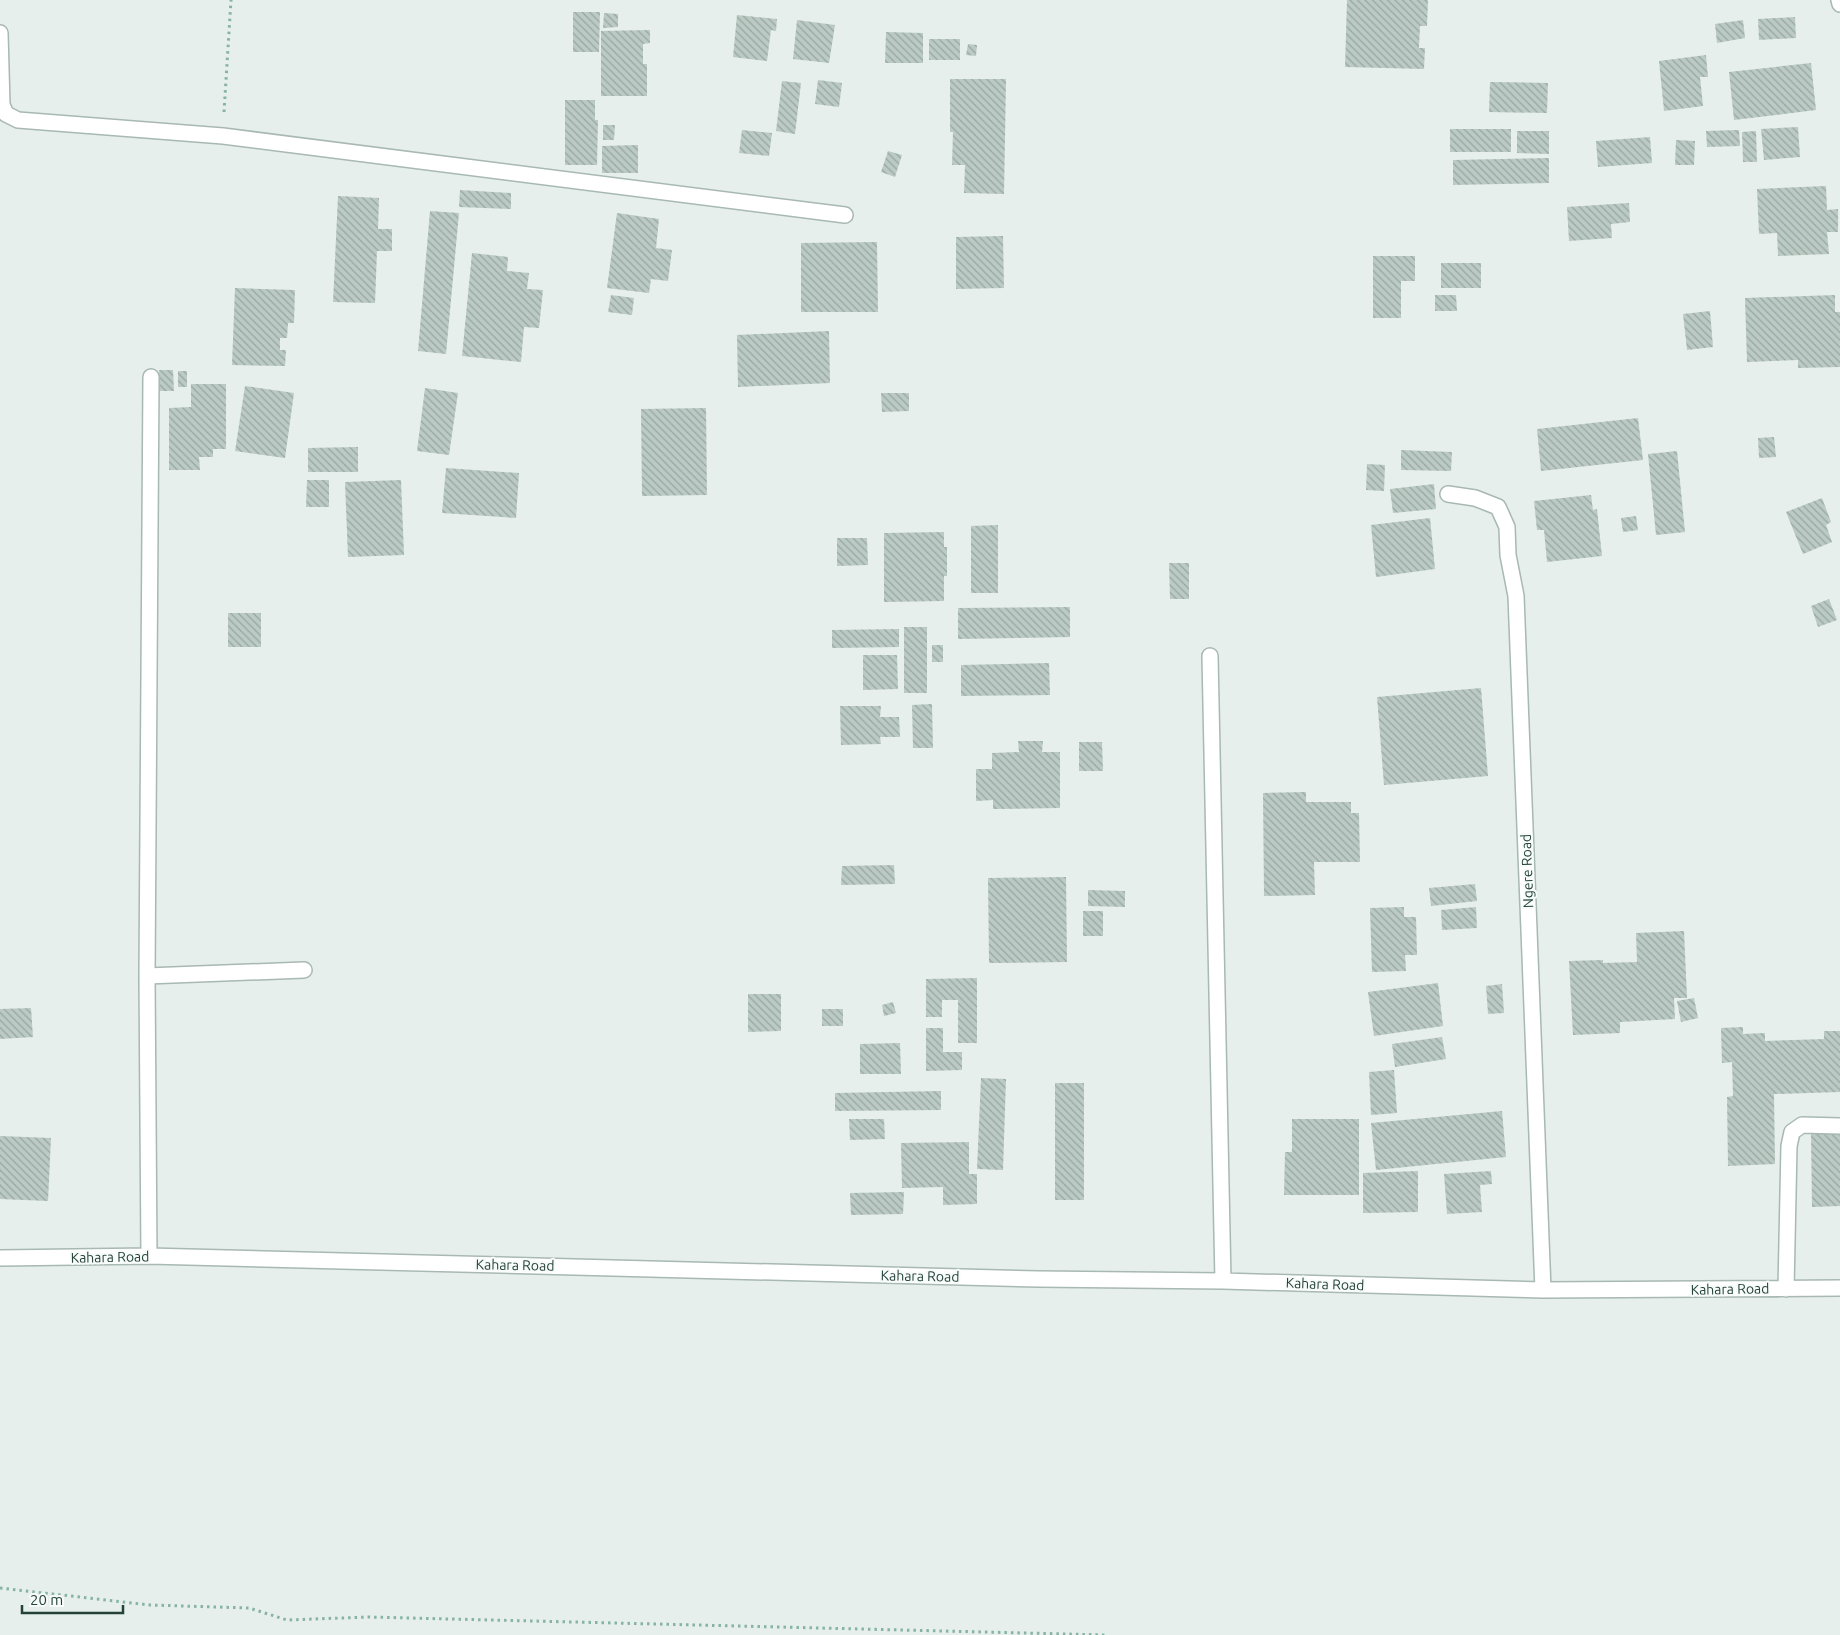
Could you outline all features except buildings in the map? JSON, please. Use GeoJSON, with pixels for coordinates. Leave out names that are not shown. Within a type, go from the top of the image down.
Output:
{"type":"FeatureCollection","features":[{"type":"Feature","properties":{"kind":"street"},"geometry":{"type":"LineString","coordinates":[[1839,0],[1840,4]]}},
{"type":"Feature","properties":{"kind":"street"},"geometry":{"type":"LineString","coordinates":[[0,33],[2,105],[6,114],[18,120],[223,136],[845,215]]}},
{"type":"Feature","properties":{"kind":"street"},"geometry":{"type":"LineString","coordinates":[[149,1256],[147,976],[151,377]]}},
{"type":"Feature","properties":{"kind":"street","name":"Ngere Road"},"geometry":{"type":"LineString","coordinates":[[1448,494],[1475,498],[1498,507],[1507,527],[1508,555],[1516,596],[1543,1290]]}},
{"type":"Feature","properties":{"kind":"street"},"geometry":{"type":"LineString","coordinates":[[1210,656],[1223,1281]]}},
{"type":"Feature","properties":{"kind":"street"},"geometry":{"type":"LineString","coordinates":[[147,976],[304,970]]}},
{"type":"Feature","properties":{"kind":"street"},"geometry":{"type":"LineString","coordinates":[[1786,1289],[1789,1146],[1792,1132],[1802,1125],[1840,1126]]}},
{"type":"Feature","properties":{"kind":"street","name":"Kahara Road"},"geometry":{"type":"LineString","coordinates":[[0,1258],[149,1256],[1543,1290],[1840,1288]]}},
{"type":"Feature","properties":{"kind":"path"},"geometry":{"type":"LineString","coordinates":[[223,136],[231,0]]}},
{"type":"Feature","properties":{"kind":"path"},"geometry":{"type":"LineString","coordinates":[[0,1588],[150,1606],[250,1608],[287,1620],[368,1617],[1106,1635]]}}]}
